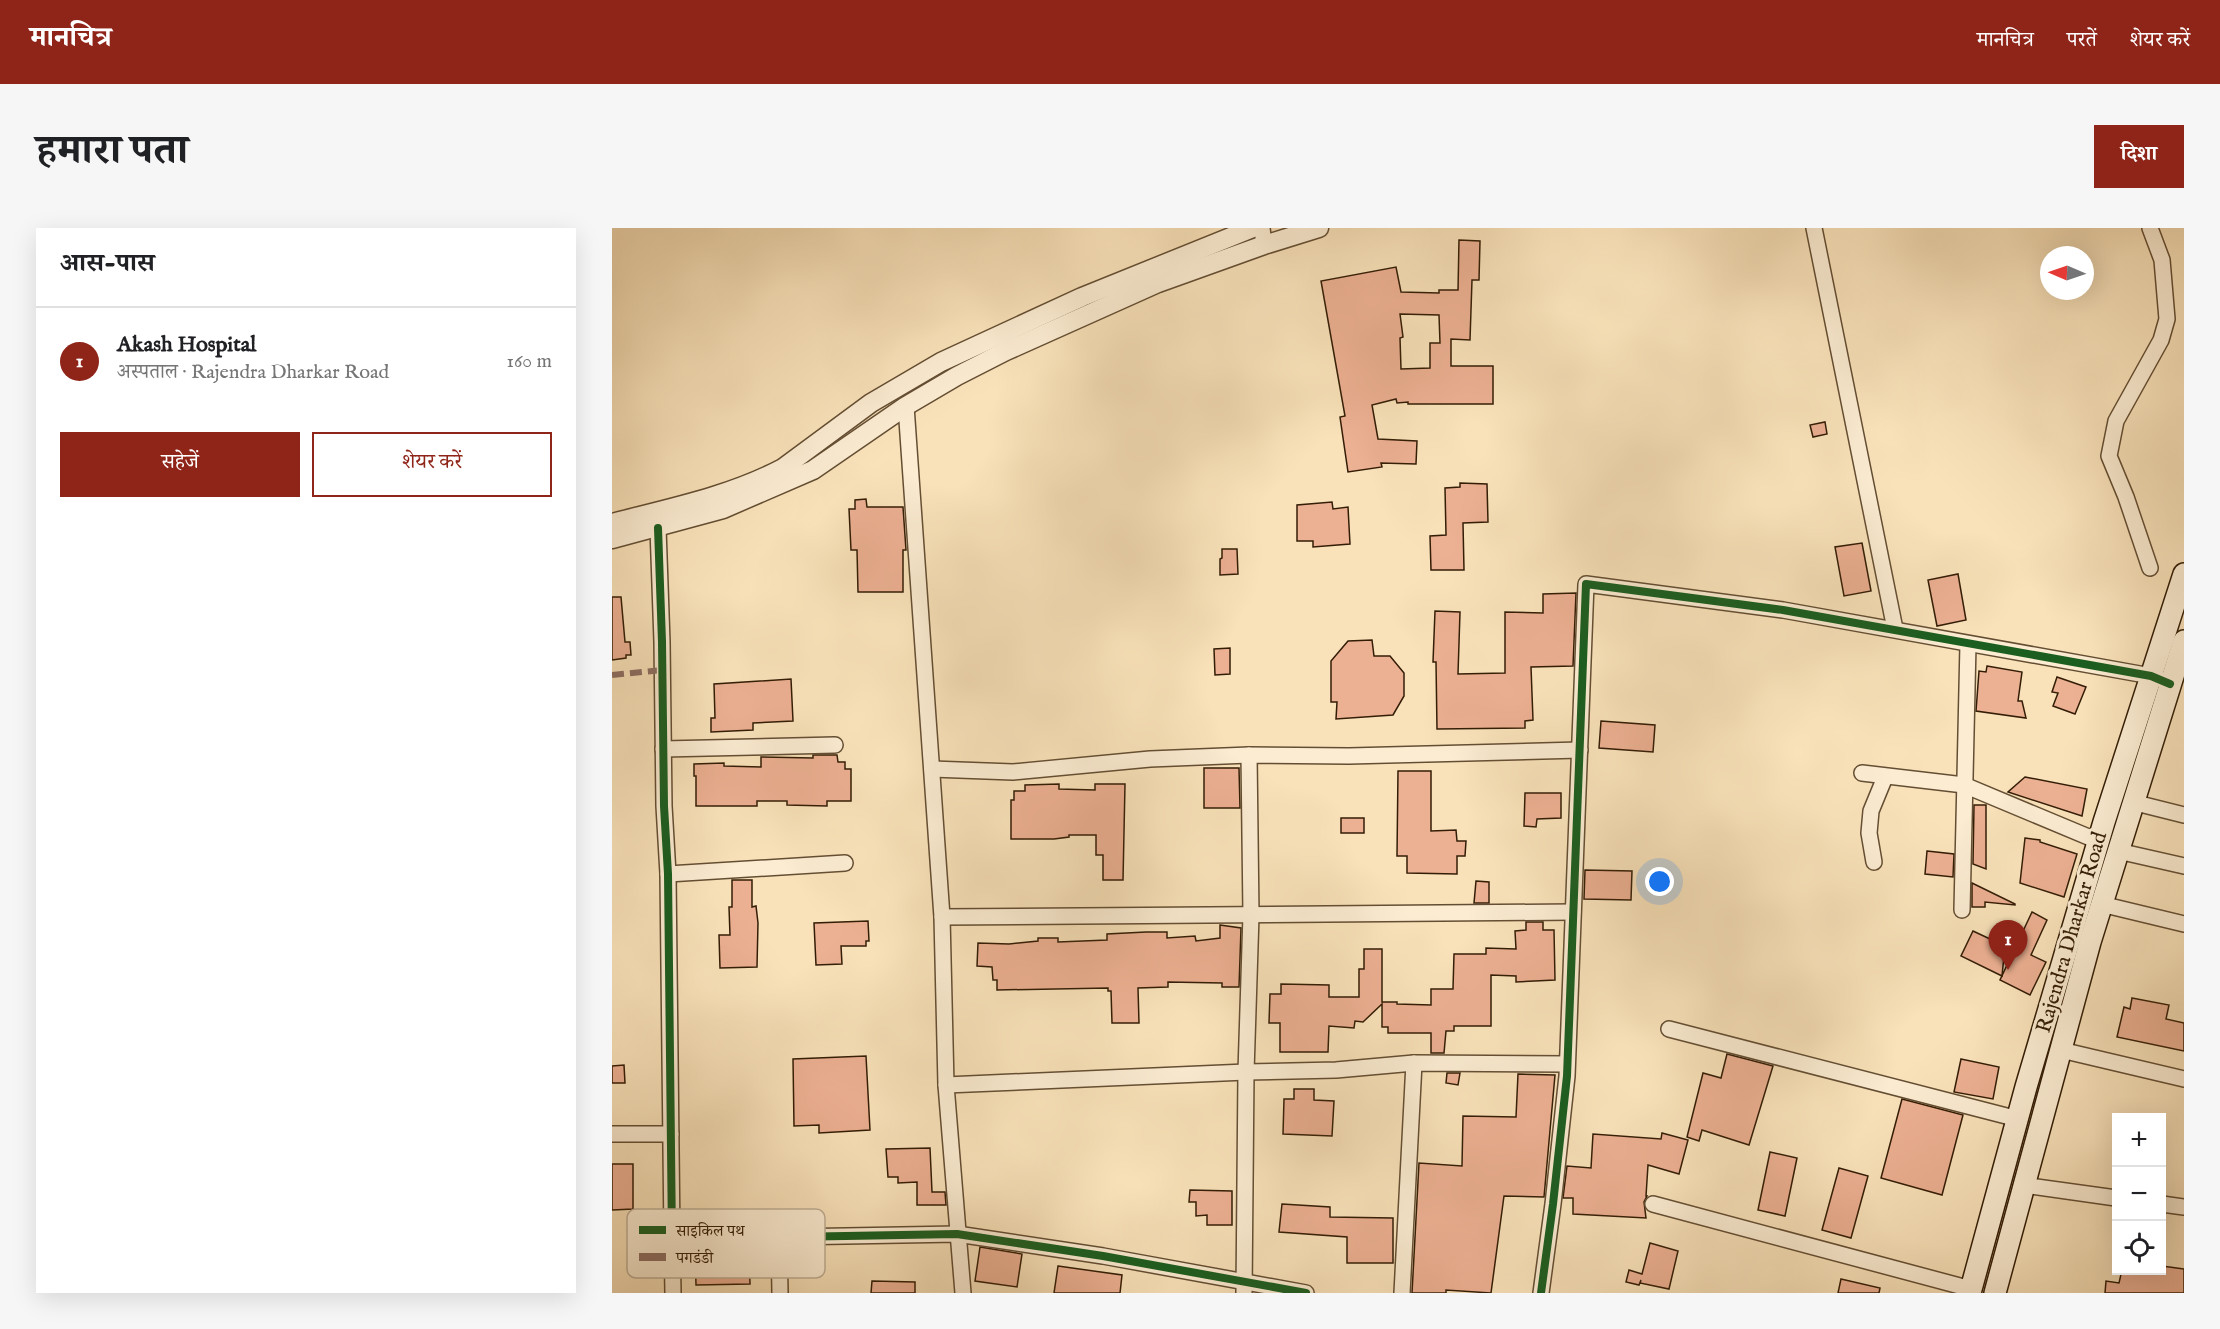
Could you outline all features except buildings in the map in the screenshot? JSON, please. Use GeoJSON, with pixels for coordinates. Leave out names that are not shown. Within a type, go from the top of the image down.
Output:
{"type":"FeatureCollection","features":[{"type":"Feature","properties":{"kind":"main road","name":"Rajendra Dharkar Road"},"geometry":{"type":"LineString","coordinates":[[1970,1291],[2018,1119],[2080,939],[2102,904],[2133,802],[2184,574]]}},
{"type":"Feature","properties":{"kind":"main road","name":"Rajendra Dharkar Road"},"geometry":{"type":"LineString","coordinates":[[1995,1293],[2061,1050],[2098,841],[2161,680],[2184,641]]}},
{"type":"Feature","properties":{"kind":"street"},"geometry":{"type":"LineString","coordinates":[[612,517],[612,523],[721,495],[767,477],[783,468],[871,403],[941,362],[1082,297],[1253,228]]}},
{"type":"Feature","properties":{"kind":"street"},"geometry":{"type":"LineString","coordinates":[[612,539],[723,509],[813,470],[906,406],[957,376],[1049,332],[1263,236],[1319,228]]}},
{"type":"Feature","properties":{"kind":"street"},"geometry":{"type":"LineString","coordinates":[[1814,228],[1895,629]]}},
{"type":"Feature","properties":{"kind":"street"},"geometry":{"type":"LineString","coordinates":[[2150,228],[2162,260],[2168,320],[2162,340],[2116,421],[2109,456],[2126,497],[2150,568]]}},
{"type":"Feature","properties":{"kind":"street"},"geometry":{"type":"LineString","coordinates":[[906,406],[942,917],[946,1085],[963,1293]]}},
{"type":"Feature","properties":{"kind":"street"},"geometry":{"type":"LineString","coordinates":[[658,528],[664,806],[668,874],[672,1209]]}},
{"type":"Feature","properties":{"kind":"street"},"geometry":{"type":"LineString","coordinates":[[1541,1293],[1553,1204],[1567,1064],[1586,584],[1783,610],[2161,680]]}},
{"type":"Feature","properties":{"kind":"street"},"geometry":{"type":"LineString","coordinates":[[1962,910],[1968,644]]}},
{"type":"Feature","properties":{"kind":"street"},"geometry":{"type":"LineString","coordinates":[[663,749],[835,745]]}},
{"type":"Feature","properties":{"kind":"street"},"geometry":{"type":"LineString","coordinates":[[932,769],[1013,772],[1149,759],[1249,755],[1349,756],[1580,750]]}},
{"type":"Feature","properties":{"kind":"street"},"geometry":{"type":"LineString","coordinates":[[1244,1287],[1246,1072],[1251,915],[1249,755]]}},
{"type":"Feature","properties":{"kind":"street"},"geometry":{"type":"LineString","coordinates":[[1862,773],[1965,785],[2098,841]]}},
{"type":"Feature","properties":{"kind":"street"},"geometry":{"type":"LineString","coordinates":[[1874,862],[1869,833],[1871,811],[1885,777]]}},
{"type":"Feature","properties":{"kind":"street"},"geometry":{"type":"LineString","coordinates":[[2133,802],[2184,815]]}},
{"type":"Feature","properties":{"kind":"street"},"geometry":{"type":"LineString","coordinates":[[2118,850],[2184,866]]}},
{"type":"Feature","properties":{"kind":"street"},"geometry":{"type":"LineString","coordinates":[[668,874],[845,863]]}},
{"type":"Feature","properties":{"kind":"street"},"geometry":{"type":"LineString","coordinates":[[2102,904],[2184,924]]}},
{"type":"Feature","properties":{"kind":"street"},"geometry":{"type":"LineString","coordinates":[[942,917],[1573,912]]}},
{"type":"Feature","properties":{"kind":"street"},"geometry":{"type":"LineString","coordinates":[[1669,1029],[2018,1119]]}},
{"type":"Feature","properties":{"kind":"street"},"geometry":{"type":"LineString","coordinates":[[2061,1050],[2184,1079]]}},
{"type":"Feature","properties":{"kind":"street"},"geometry":{"type":"LineString","coordinates":[[946,1085],[1246,1072],[1336,1071],[1414,1064],[1567,1064]]}},
{"type":"Feature","properties":{"kind":"street"},"geometry":{"type":"LineString","coordinates":[[1402,1293],[1414,1064]]}},
{"type":"Feature","properties":{"kind":"street"},"geometry":{"type":"LineString","coordinates":[[612,1134],[671,1134]]}},
{"type":"Feature","properties":{"kind":"street"},"geometry":{"type":"LineString","coordinates":[[2023,1185],[2112,1197]]}},
{"type":"Feature","properties":{"kind":"street"},"geometry":{"type":"LineString","coordinates":[[1653,1204],[1970,1291]]}},
{"type":"Feature","properties":{"kind":"street"},"geometry":{"type":"LineString","coordinates":[[2166,1205],[2184,1207]]}},
{"type":"Feature","properties":{"kind":"street"},"geometry":{"type":"LineString","coordinates":[[825,1238],[957,1234],[1103,1256],[1244,1287],[1306,1293]]}},
{"type":"Feature","properties":{"kind":"street"},"geometry":{"type":"LineString","coordinates":[[673,1278],[673,1293]]}},
{"type":"Feature","properties":{"kind":"street"},"geometry":{"type":"LineString","coordinates":[[780,1278],[780,1293]]}},
{"type":"Feature","properties":{"kind":"marked path"},"geometry":{"type":"LineString","coordinates":[[612,675],[663,670]]}},
{"type":"Feature","properties":{"kind":"cycle path"},"geometry":{"type":"LineString","coordinates":[[658,528],[664,806],[668,874],[672,1209]]}},
{"type":"Feature","properties":{"kind":"cycle path"},"geometry":{"type":"LineString","coordinates":[[1541,1293],[1567,1076],[1586,584],[1783,610],[2151,676],[2170,684]]}},
{"type":"Feature","properties":{"kind":"cycle path"},"geometry":{"type":"LineString","coordinates":[[825,1236],[957,1234],[1103,1256],[1306,1293]]}},
{"type":"Feature","properties":{"kind":"place","name":"Akash Hospital"},"geometry":{"type":"Point","coordinates":[2008,970]}}]}
